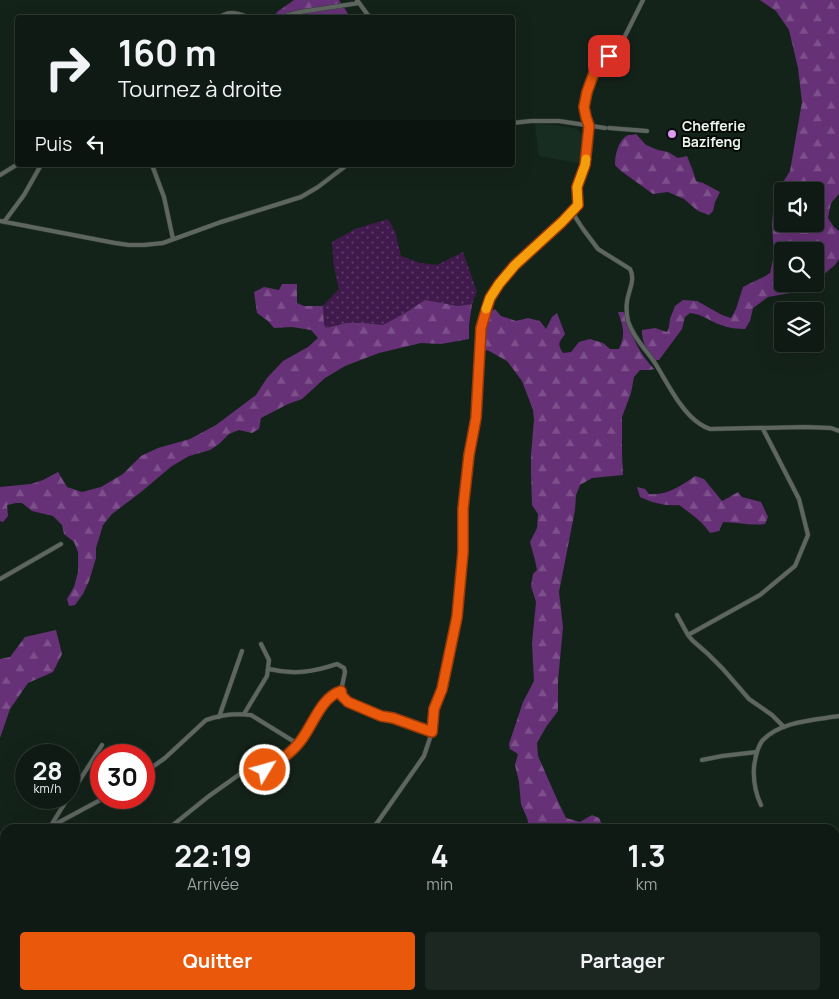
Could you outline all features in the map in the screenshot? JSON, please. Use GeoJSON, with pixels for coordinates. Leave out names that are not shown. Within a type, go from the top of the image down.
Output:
{"type":"FeatureCollection","features":[{"type":"Feature","properties":{"kind":"street"},"geometry":{"type":"LineString","coordinates":[[643,0],[621,44],[599,65],[591,78],[584,107],[589,126],[585,165],[577,187],[578,205],[572,212],[593,244],[630,269],[633,279],[627,303],[628,321],[638,341],[653,360],[669,387],[689,414],[700,424],[710,429],[805,427],[831,428],[839,431]]}},
{"type":"Feature","properties":{"kind":"street"},"geometry":{"type":"LineString","coordinates":[[288,15],[358,1],[368,15]]}},
{"type":"Feature","properties":{"kind":"street"},"geometry":{"type":"LineString","coordinates":[[223,15],[228,12],[242,15]]}},
{"type":"Feature","properties":{"kind":"street"},"geometry":{"type":"LineString","coordinates":[[515,123],[559,121],[589,126],[647,131]]}},
{"type":"Feature","properties":{"kind":"street"},"geometry":{"type":"LineString","coordinates":[[0,175],[15,166]]}},
{"type":"Feature","properties":{"kind":"street"},"geometry":{"type":"LineString","coordinates":[[40,167],[24,195],[2,222],[129,244],[153,244],[173,240],[220,222],[301,197],[344,167]]}},
{"type":"Feature","properties":{"kind":"street"},"geometry":{"type":"LineString","coordinates":[[153,167],[164,197],[173,240]]}},
{"type":"Feature","properties":{"kind":"street"},"geometry":{"type":"LineString","coordinates":[[376,824],[424,756],[432,732],[434,709],[442,689],[457,617],[463,552],[463,509],[469,455],[476,418],[481,328],[490,298],[515,265],[578,205]]}},
{"type":"Feature","properties":{"kind":"street"},"geometry":{"type":"LineString","coordinates":[[688,635],[760,594],[795,566],[808,535],[799,499],[763,429]]}},
{"type":"Feature","properties":{"kind":"street"},"geometry":{"type":"LineString","coordinates":[[0,578],[61,544]]}},
{"type":"Feature","properties":{"kind":"street"},"geometry":{"type":"LineString","coordinates":[[677,615],[688,635],[697,645],[723,669],[749,699],[772,715],[784,727]]}},
{"type":"Feature","properties":{"kind":"street"},"geometry":{"type":"LineString","coordinates":[[244,714],[268,676],[269,660],[261,644]]}},
{"type":"Feature","properties":{"kind":"street"},"geometry":{"type":"LineString","coordinates":[[219,717],[242,652]]}},
{"type":"Feature","properties":{"kind":"street"},"geometry":{"type":"LineString","coordinates":[[269,669],[284,673],[306,672],[321,670],[337,664],[344,668],[345,672],[341,691],[342,696],[348,702],[381,716],[393,718],[432,732]]}},
{"type":"Feature","properties":{"kind":"street"},"geometry":{"type":"LineString","coordinates":[[174,824],[240,774],[265,770],[274,765],[298,744],[331,696],[341,691]]}},
{"type":"Feature","properties":{"kind":"street"},"geometry":{"type":"LineString","coordinates":[[155,765],[206,720],[219,717],[251,714],[298,744]]}},
{"type":"Feature","properties":{"kind":"street"},"geometry":{"type":"LineString","coordinates":[[761,805],[753,780],[754,761],[762,742],[776,730],[784,727],[808,720],[839,716]]}},
{"type":"Feature","properties":{"kind":"street"},"geometry":{"type":"LineString","coordinates":[[702,760],[757,752]]}},
{"type":"Feature","properties":{"kind":"street"},"geometry":{"type":"LineString","coordinates":[[80,780],[90,764]]}},
{"type":"Feature","properties":{"kind":"street"},"geometry":{"type":"LineString","coordinates":[[56,824],[90,806]]}},
{"type":"Feature","properties":{"kind":"street"},"geometry":{"type":"LineString","coordinates":[[52,824],[61,809]]}},
{"type":"Feature","properties":{"kind":"shaded area"},"geometry":{"type":"Polygon","coordinates":[[[535,124],[577,129],[584,136],[583,164],[539,156],[535,124]]]}},
{"type":"Feature","properties":{"kind":"shaded area"},"geometry":{"type":"Polygon","coordinates":[[[388,219],[395,231],[401,256],[420,263],[437,265],[463,252],[477,292],[472,304],[458,306],[425,300],[383,325],[346,323],[326,328],[323,306],[339,289],[334,267],[332,242],[355,229],[388,219]]]}},
{"type":"Feature","properties":{"kind":"green space"},"geometry":{"type":"Polygon","coordinates":[[[294,0],[339,0],[348,15],[276,15],[294,0]]]}},
{"type":"Feature","properties":{"kind":"green space"},"geometry":{"type":"Polygon","coordinates":[[[760,0],[839,0],[839,194],[831,203],[828,218],[839,231],[839,259],[824,274],[824,242],[774,242],[774,255],[772,225],[774,197],[774,232],[824,232],[824,182],[783,182],[790,171],[802,102],[798,68],[789,30],[776,11],[760,0]]]}},
{"type":"Feature","properties":{"kind":"green space"},"geometry":{"type":"Polygon","coordinates":[[[636,134],[646,145],[668,152],[678,158],[687,156],[696,181],[720,192],[713,211],[709,215],[698,211],[684,199],[668,192],[653,194],[615,165],[619,144],[628,135],[636,134]]]}},
{"type":"Feature","properties":{"kind":"green space"},"geometry":{"type":"Polygon","coordinates":[[[774,255],[774,292],[791,292],[768,297],[753,308],[750,321],[745,329],[724,326],[690,313],[685,317],[682,329],[659,360],[655,360],[649,353],[645,346],[642,330],[655,328],[667,332],[675,306],[683,300],[697,301],[731,318],[743,287],[770,273],[774,255]]]}},
{"type":"Feature","properties":{"kind":"green space"},"geometry":{"type":"Polygon","coordinates":[[[282,284],[297,284],[297,303],[304,306],[323,306],[326,328],[346,323],[383,325],[425,300],[458,306],[472,304],[469,339],[441,344],[421,343],[379,353],[345,366],[325,378],[302,399],[261,418],[259,429],[252,433],[239,430],[229,434],[210,450],[189,456],[172,466],[112,514],[103,525],[89,581],[75,605],[69,606],[67,599],[74,587],[78,572],[78,552],[74,542],[64,534],[62,525],[53,516],[32,511],[22,503],[7,505],[8,516],[3,522],[0,521],[0,487],[31,484],[58,472],[67,487],[82,492],[101,487],[123,474],[141,456],[158,448],[190,439],[216,425],[256,395],[267,378],[283,361],[308,347],[318,338],[311,330],[292,327],[274,328],[257,313],[254,292],[264,287],[279,290],[282,284]]]}},
{"type":"Feature","properties":{"kind":"green space"},"geometry":{"type":"Polygon","coordinates":[[[495,309],[501,316],[516,321],[528,318],[540,321],[546,329],[552,317],[557,313],[565,334],[560,343],[563,353],[571,352],[579,342],[590,339],[603,343],[610,349],[619,349],[623,330],[618,312],[623,312],[628,314],[636,344],[654,369],[640,370],[634,377],[631,393],[622,417],[623,475],[592,478],[580,485],[576,495],[575,510],[559,592],[563,627],[558,681],[558,711],[537,743],[538,756],[566,818],[580,822],[592,815],[599,818],[602,824],[529,824],[521,804],[515,765],[518,754],[510,749],[509,744],[523,702],[534,681],[532,643],[536,602],[531,586],[533,574],[537,570],[530,542],[537,528],[538,514],[532,505],[531,455],[534,419],[533,410],[522,381],[507,361],[489,351],[476,347],[477,325],[481,318],[495,309]]]}},
{"type":"Feature","properties":{"kind":"green space"},"geometry":{"type":"Polygon","coordinates":[[[695,476],[704,479],[722,501],[738,492],[742,497],[761,502],[768,517],[765,524],[754,525],[723,522],[719,531],[710,533],[700,521],[679,505],[663,504],[640,497],[637,487],[645,489],[649,494],[667,492],[679,487],[695,476]]]}},
{"type":"Feature","properties":{"kind":"green space"},"geometry":{"type":"Polygon","coordinates":[[[56,630],[62,654],[53,672],[28,683],[10,709],[0,738],[0,659],[10,657],[25,637],[56,630]]]}},
{"type":"Feature","properties":{"kind":"slow traffic"},"geometry":{"type":"LineString","coordinates":[[486,309],[490,298],[499,284],[515,265],[578,205],[577,187],[586,159]]}},
{"type":"Feature","properties":{"kind":"place","name":"Chefferie Bazifeng"},"geometry":{"type":"Point","coordinates":[672,134]}},
{"type":"Feature","properties":{"kind":"route"},"geometry":{"type":"LineString","coordinates":[[265,770],[274,765],[298,744],[331,696],[341,691],[342,696],[348,702],[381,716],[393,718],[432,732],[434,709],[442,689],[457,617],[463,552],[463,509],[469,455],[476,418],[481,328],[490,298],[499,284],[515,265],[578,205],[577,187],[587,154],[589,126],[584,107],[587,92],[595,70],[609,56]]}}]}
